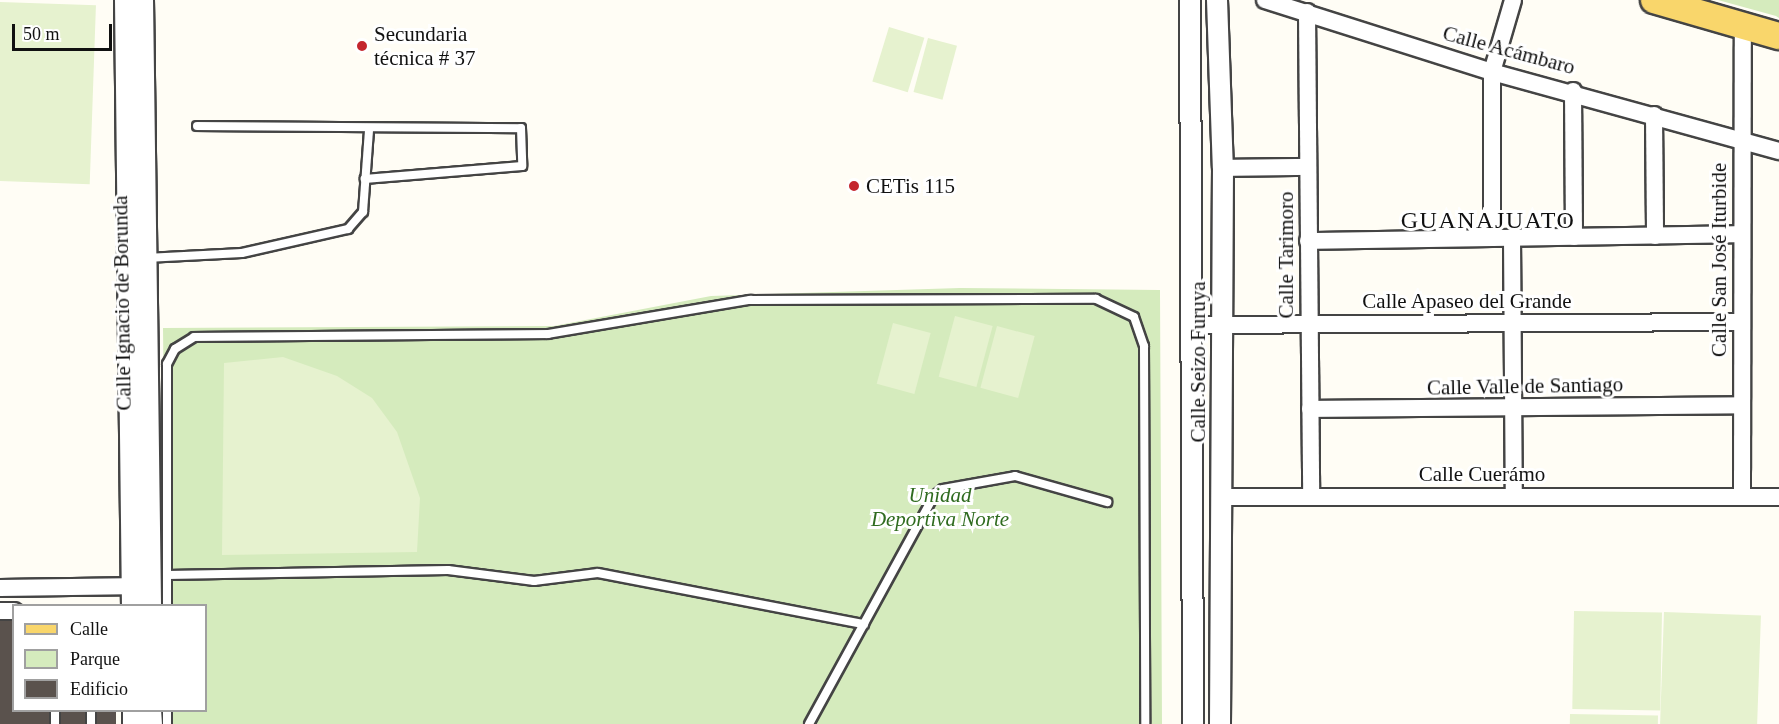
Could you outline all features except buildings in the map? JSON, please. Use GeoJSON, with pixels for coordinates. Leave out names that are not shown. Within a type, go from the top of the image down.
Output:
{"type":"FeatureCollection","features":[{"type":"Feature","properties":{"kind":"main road"},"geometry":{"type":"LineString","coordinates":[[1654,0],[1779,36]]}},
{"type":"Feature","properties":{"kind":"main road"},"geometry":{"type":"LineString","coordinates":[[1690,0],[1779,27]]}},
{"type":"Feature","properties":{"kind":"street","name":"Calle Ignacio de Borunda"},"geometry":{"type":"LineString","coordinates":[[125,0],[136,259]]}},
{"type":"Feature","properties":{"kind":"street","name":"Calle Ignacio de Borunda"},"geometry":{"type":"LineString","coordinates":[[143,0],[136,259],[138,592],[148,604]]}},
{"type":"Feature","properties":{"kind":"street","name":"Calle Seizo Furuya"},"geometry":{"type":"LineString","coordinates":[[1190,0],[1193,724]]}},
{"type":"Feature","properties":{"kind":"street","name":"Calle Seizo Furuya"},"geometry":{"type":"LineString","coordinates":[[1217,0],[1223,168],[1220,724]]}},
{"type":"Feature","properties":{"kind":"street","name":"Calle Acámbaro"},"geometry":{"type":"LineString","coordinates":[[1265,0],[1492,72],[1574,91],[1779,152]]}},
{"type":"Feature","properties":{"kind":"street"},"geometry":{"type":"LineString","coordinates":[[1492,238],[1492,72],[1513,0]]}},
{"type":"Feature","properties":{"kind":"street","name":"Calle Tarimoro"},"geometry":{"type":"LineString","coordinates":[[1307,12],[1311,497]]}},
{"type":"Feature","properties":{"kind":"street","name":"Calle San José Iturbide"},"geometry":{"type":"LineString","coordinates":[[1742,495],[1740,405],[1743,26]]}},
{"type":"Feature","properties":{"kind":"street"},"geometry":{"type":"LineString","coordinates":[[1574,91],[1574,237]]}},
{"type":"Feature","properties":{"kind":"street"},"geometry":{"type":"LineString","coordinates":[[1654,115],[1655,236]]}},
{"type":"Feature","properties":{"kind":"street"},"geometry":{"type":"LineString","coordinates":[[1223,168],[1308,168]]}},
{"type":"Feature","properties":{"kind":"street"},"geometry":{"type":"LineString","coordinates":[[1308,241],[1742,234]]}},
{"type":"Feature","properties":{"kind":"street"},"geometry":{"type":"LineString","coordinates":[[1512,238],[1514,496]]}},
{"type":"Feature","properties":{"kind":"street","name":"Calle Apaseo del Grande"},"geometry":{"type":"LineString","coordinates":[[1192,325],[1742,322]]}},
{"type":"Feature","properties":{"kind":"street","name":"Calle Valle de Santiago"},"geometry":{"type":"LineString","coordinates":[[1310,409],[1513,410],[1740,405]]}},
{"type":"Feature","properties":{"kind":"street","name":"Calle Cuerámo"},"geometry":{"type":"LineString","coordinates":[[1223,497],[1742,495],[1779,497]]}},
{"type":"Feature","properties":{"kind":"street"},"geometry":{"type":"LineString","coordinates":[[0,588],[138,592]]}},
{"type":"Feature","properties":{"kind":"lane"},"geometry":{"type":"LineString","coordinates":[[197,126],[369,130],[516,125],[521,128],[524,163],[365,179]]}},
{"type":"Feature","properties":{"kind":"lane"},"geometry":{"type":"LineString","coordinates":[[136,259],[242,253],[327,238],[348,229],[363,212],[369,130]]}},
{"type":"Feature","properties":{"kind":"lane"},"geometry":{"type":"LineString","coordinates":[[167,604],[167,364],[175,349],[194,338],[548,334],[750,300],[1096,299],[1134,317],[1144,346],[1145,724]]}},
{"type":"Feature","properties":{"kind":"lane"},"geometry":{"type":"LineString","coordinates":[[809,724],[934,496],[943,489],[1015,476],[1107,502]]}},
{"type":"Feature","properties":{"kind":"lane"},"geometry":{"type":"LineString","coordinates":[[167,574],[448,570],[534,581],[598,573],[864,624]]}},
{"type":"Feature","properties":{"kind":"green space"},"geometry":{"type":"Polygon","coordinates":[[[1718,0],[1779,0],[1779,18],[1776,16],[1718,0]]]}},
{"type":"Feature","properties":{"kind":"green space"},"geometry":{"type":"Polygon","coordinates":[[[0,2],[96,5],[90,184],[0,181],[0,2]]]}},
{"type":"Feature","properties":{"kind":"green space"},"geometry":{"type":"Polygon","coordinates":[[[889,27],[924,38],[908,92],[872,82],[889,27]]]}},
{"type":"Feature","properties":{"kind":"green space"},"geometry":{"type":"Polygon","coordinates":[[[928,38],[957,46],[942,100],[914,92],[928,38]]]}},
{"type":"Feature","properties":{"kind":"green space","name":"Unidad Deportiva Norte"},"geometry":{"type":"Polygon","coordinates":[[[960,288],[1160,290],[1162,724],[167,724],[167,712],[207,712],[207,604],[166,604],[163,328],[554,326],[711,296],[960,288]]]}},
{"type":"Feature","properties":{"kind":"green space"},"geometry":{"type":"Polygon","coordinates":[[[955,316],[993,326],[976,387],[939,377],[955,316]]]}},
{"type":"Feature","properties":{"kind":"green space"},"geometry":{"type":"Polygon","coordinates":[[[893,323],[931,333],[914,394],[877,384],[893,323]]]}},
{"type":"Feature","properties":{"kind":"green space"},"geometry":{"type":"Polygon","coordinates":[[[997,326],[1035,336],[1018,398],[980,388],[997,326]]]}},
{"type":"Feature","properties":{"kind":"green space"},"geometry":{"type":"Polygon","coordinates":[[[283,357],[337,376],[372,398],[397,432],[420,498],[417,552],[222,555],[224,363],[283,357]]]}},
{"type":"Feature","properties":{"kind":"green space"},"geometry":{"type":"Polygon","coordinates":[[[1574,611],[1662,613],[1660,711],[1572,709],[1574,611]]]}},
{"type":"Feature","properties":{"kind":"green space"},"geometry":{"type":"Polygon","coordinates":[[[1664,612],[1761,615],[1757,724],[1660,724],[1664,612]]]}},
{"type":"Feature","properties":{"kind":"green space"},"geometry":{"type":"Polygon","coordinates":[[[1570,714],[1658,716],[1658,724],[1570,724],[1570,714]]]}},
{"type":"Feature","properties":{"kind":"place","name":"Secundaria técnica # 37"},"geometry":{"type":"Point","coordinates":[362,46]}},
{"type":"Feature","properties":{"kind":"place","name":"CETis 115"},"geometry":{"type":"Point","coordinates":[854,186]}},
{"type":"Feature","properties":{"kind":"district","name":"GUANAJUATO"},"geometry":{"type":"Point","coordinates":[1488,221]}}]}
